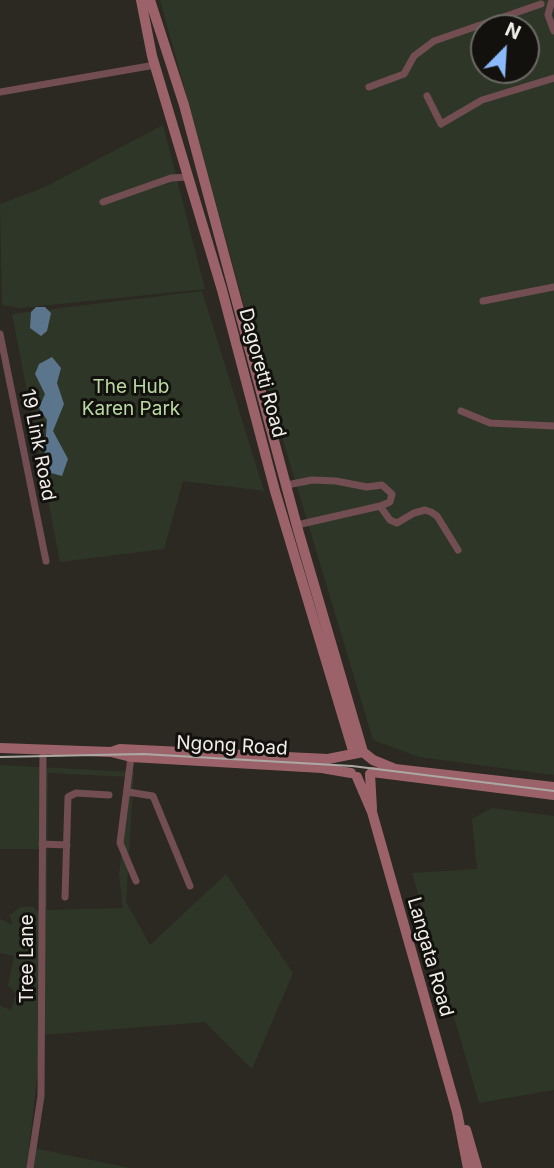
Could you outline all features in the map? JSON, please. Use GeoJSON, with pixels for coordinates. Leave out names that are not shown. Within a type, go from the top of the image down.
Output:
{"type":"FeatureCollection","features":[{"type":"Feature","properties":{"kind":"main road","name":"Dagoretti Road"},"geometry":{"type":"LineString","coordinates":[[141,0],[155,64],[189,177],[275,491],[356,754]]}},
{"type":"Feature","properties":{"kind":"main road","name":"Dagoretti Road"},"geometry":{"type":"LineString","coordinates":[[150,0],[171,60],[287,485],[356,754]]}},
{"type":"Feature","properties":{"kind":"main road"},"geometry":{"type":"LineString","coordinates":[[155,64],[162,54],[171,60]]}},
{"type":"Feature","properties":{"kind":"main road","name":"Ngong Road"},"geometry":{"type":"LineString","coordinates":[[0,748],[111,752],[131,757],[328,759],[356,754]]}},
{"type":"Feature","properties":{"kind":"main road","name":"Ngong Road"},"geometry":{"type":"LineString","coordinates":[[111,752],[120,749],[322,768],[354,775]]}},
{"type":"Feature","properties":{"kind":"main road"},"geometry":{"type":"LineString","coordinates":[[356,754],[372,769],[372,812],[348,765],[356,754]]}},
{"type":"Feature","properties":{"kind":"main road"},"geometry":{"type":"LineString","coordinates":[[354,775],[372,769],[396,769],[553,788]]}},
{"type":"Feature","properties":{"kind":"main road","name":"Langata Road"},"geometry":{"type":"LineString","coordinates":[[372,812],[399,917],[457,1112],[468,1168]]}},
{"type":"Feature","properties":{"kind":"main road","name":"Langata Road"},"geometry":{"type":"LineString","coordinates":[[457,1112],[467,1133],[477,1168]]}},
{"type":"Feature","properties":{"kind":"street"},"geometry":{"type":"LineString","coordinates":[[551,0],[549,12],[554,31]]}},
{"type":"Feature","properties":{"kind":"street"},"geometry":{"type":"LineString","coordinates":[[369,87],[404,74],[414,55],[435,41],[539,2],[549,12]]}},
{"type":"Feature","properties":{"kind":"street"},"geometry":{"type":"LineString","coordinates":[[0,92],[155,64]]}},
{"type":"Feature","properties":{"kind":"street"},"geometry":{"type":"LineString","coordinates":[[427,96],[441,124],[482,100],[554,78]]}},
{"type":"Feature","properties":{"kind":"street"},"geometry":{"type":"LineString","coordinates":[[103,202],[171,178],[189,177]]}},
{"type":"Feature","properties":{"kind":"street"},"geometry":{"type":"LineString","coordinates":[[483,301],[554,287]]}},
{"type":"Feature","properties":{"kind":"street","name":"19 Link Road"},"geometry":{"type":"LineString","coordinates":[[0,334],[46,561]]}},
{"type":"Feature","properties":{"kind":"street"},"geometry":{"type":"LineString","coordinates":[[461,411],[490,423],[554,426]]}},
{"type":"Feature","properties":{"kind":"street"},"geometry":{"type":"LineString","coordinates":[[287,485],[312,480],[367,487],[382,485],[392,494],[390,502],[380,506],[297,525]]}},
{"type":"Feature","properties":{"kind":"street"},"geometry":{"type":"LineString","coordinates":[[380,506],[390,520],[397,523],[414,513],[425,510],[431,512],[437,516],[458,550]]}},
{"type":"Feature","properties":{"kind":"street","name":"Tree Lane"},"geometry":{"type":"LineString","coordinates":[[30,1168],[41,1096],[43,750]]}},
{"type":"Feature","properties":{"kind":"street"},"geometry":{"type":"LineString","coordinates":[[131,757],[120,843],[136,881]]}},
{"type":"Feature","properties":{"kind":"street"},"geometry":{"type":"LineString","coordinates":[[128,792],[153,796],[190,886]]}},
{"type":"Feature","properties":{"kind":"street"},"geometry":{"type":"LineString","coordinates":[[65,897],[68,797],[76,793],[109,795]]}},
{"type":"Feature","properties":{"kind":"street"},"geometry":{"type":"LineString","coordinates":[[42,844],[67,845]]}},
{"type":"Feature","properties":{"kind":"green space"},"geometry":{"type":"Polygon","coordinates":[[[160,0],[554,0],[554,775],[419,757],[373,740],[261,367],[160,0]]]}},
{"type":"Feature","properties":{"kind":"green space"},"geometry":{"type":"Polygon","coordinates":[[[163,125],[205,289],[21,308],[2,305],[0,204],[45,187],[163,125]]]}},
{"type":"Feature","properties":{"kind":"green space","name":"The Hub Karen Park"},"geometry":{"type":"Polygon","coordinates":[[[202,291],[264,491],[183,481],[164,549],[60,562],[12,314],[202,291]]]}},
{"type":"Feature","properties":{"kind":"green space"},"geometry":{"type":"Polygon","coordinates":[[[0,765],[134,772],[126,902],[150,945],[226,874],[293,973],[252,1069],[205,1022],[42,1035],[29,1147],[130,1168],[0,1168],[0,1006],[11,1010],[16,994],[8,985],[14,956],[0,953],[0,919],[13,925],[9,915],[21,907],[33,907],[44,916],[40,849],[0,849],[0,765]],[[48,773],[47,910],[123,908],[119,874],[131,777],[48,773]]]}},
{"type":"Feature","properties":{"kind":"green space"},"geometry":{"type":"Polygon","coordinates":[[[492,808],[554,816],[554,1090],[479,1103],[412,873],[477,869],[472,819],[492,808]]]}},
{"type":"Feature","properties":{"kind":"water"},"geometry":{"type":"Polygon","coordinates":[[[36,307],[45,307],[51,313],[47,331],[41,336],[30,328],[31,312],[36,307]]]}},
{"type":"Feature","properties":{"kind":"water"},"geometry":{"type":"Polygon","coordinates":[[[52,357],[61,368],[57,383],[64,404],[53,431],[68,459],[62,476],[51,473],[44,462],[47,420],[39,408],[45,394],[35,374],[39,364],[52,357]]]}},
{"type":"Feature","properties":{"kind":"tram line"},"geometry":{"type":"LineString","coordinates":[[0,757],[143,754],[352,766],[554,791]]}}]}
